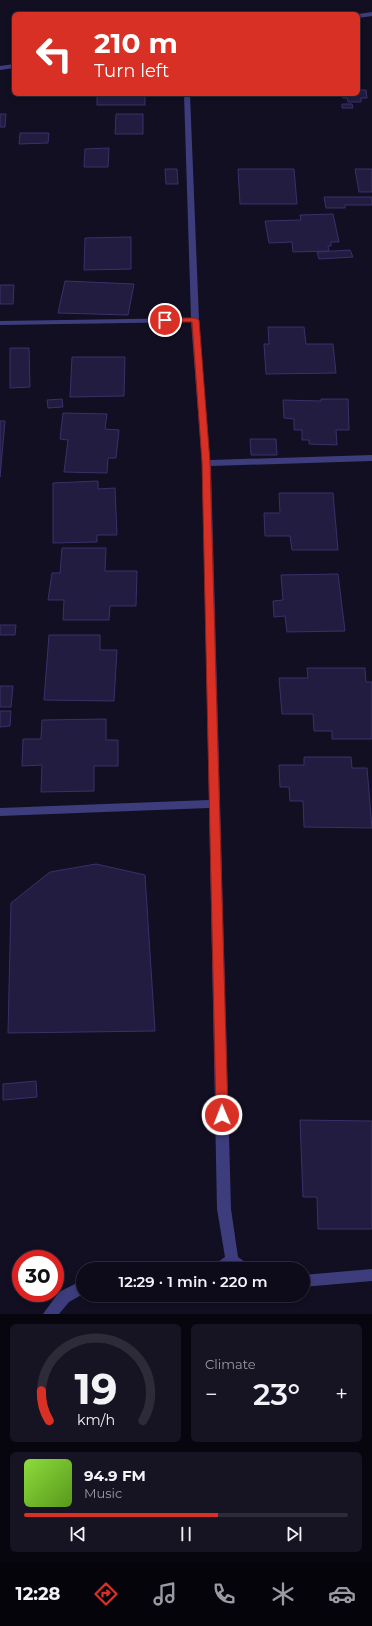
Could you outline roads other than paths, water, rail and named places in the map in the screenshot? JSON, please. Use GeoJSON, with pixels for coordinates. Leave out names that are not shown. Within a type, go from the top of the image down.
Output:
{"type":"FeatureCollection","features":[{"type":"Feature","properties":{"kind":"street"},"geometry":{"type":"LineString","coordinates":[[360,16],[372,14]]}},
{"type":"Feature","properties":{"kind":"street"},"geometry":{"type":"LineString","coordinates":[[0,68],[12,66]]}},
{"type":"Feature","properties":{"kind":"street"},"geometry":{"type":"LineString","coordinates":[[187,96],[195,320],[206,462],[224,1209],[232,1260],[234,1262]]}},
{"type":"Feature","properties":{"kind":"street"},"geometry":{"type":"LineString","coordinates":[[0,323],[195,320]]}},
{"type":"Feature","properties":{"kind":"street"},"geometry":{"type":"LineString","coordinates":[[206,462],[372,458]]}},
{"type":"Feature","properties":{"kind":"street"},"geometry":{"type":"LineString","coordinates":[[0,812],[214,804]]}},
{"type":"Feature","properties":{"kind":"street"},"geometry":{"type":"LineString","coordinates":[[310,1279],[372,1275]]}},
{"type":"Feature","properties":{"kind":"street"},"geometry":{"type":"LineString","coordinates":[[50,1314],[64,1298],[76,1291]]}}]}
